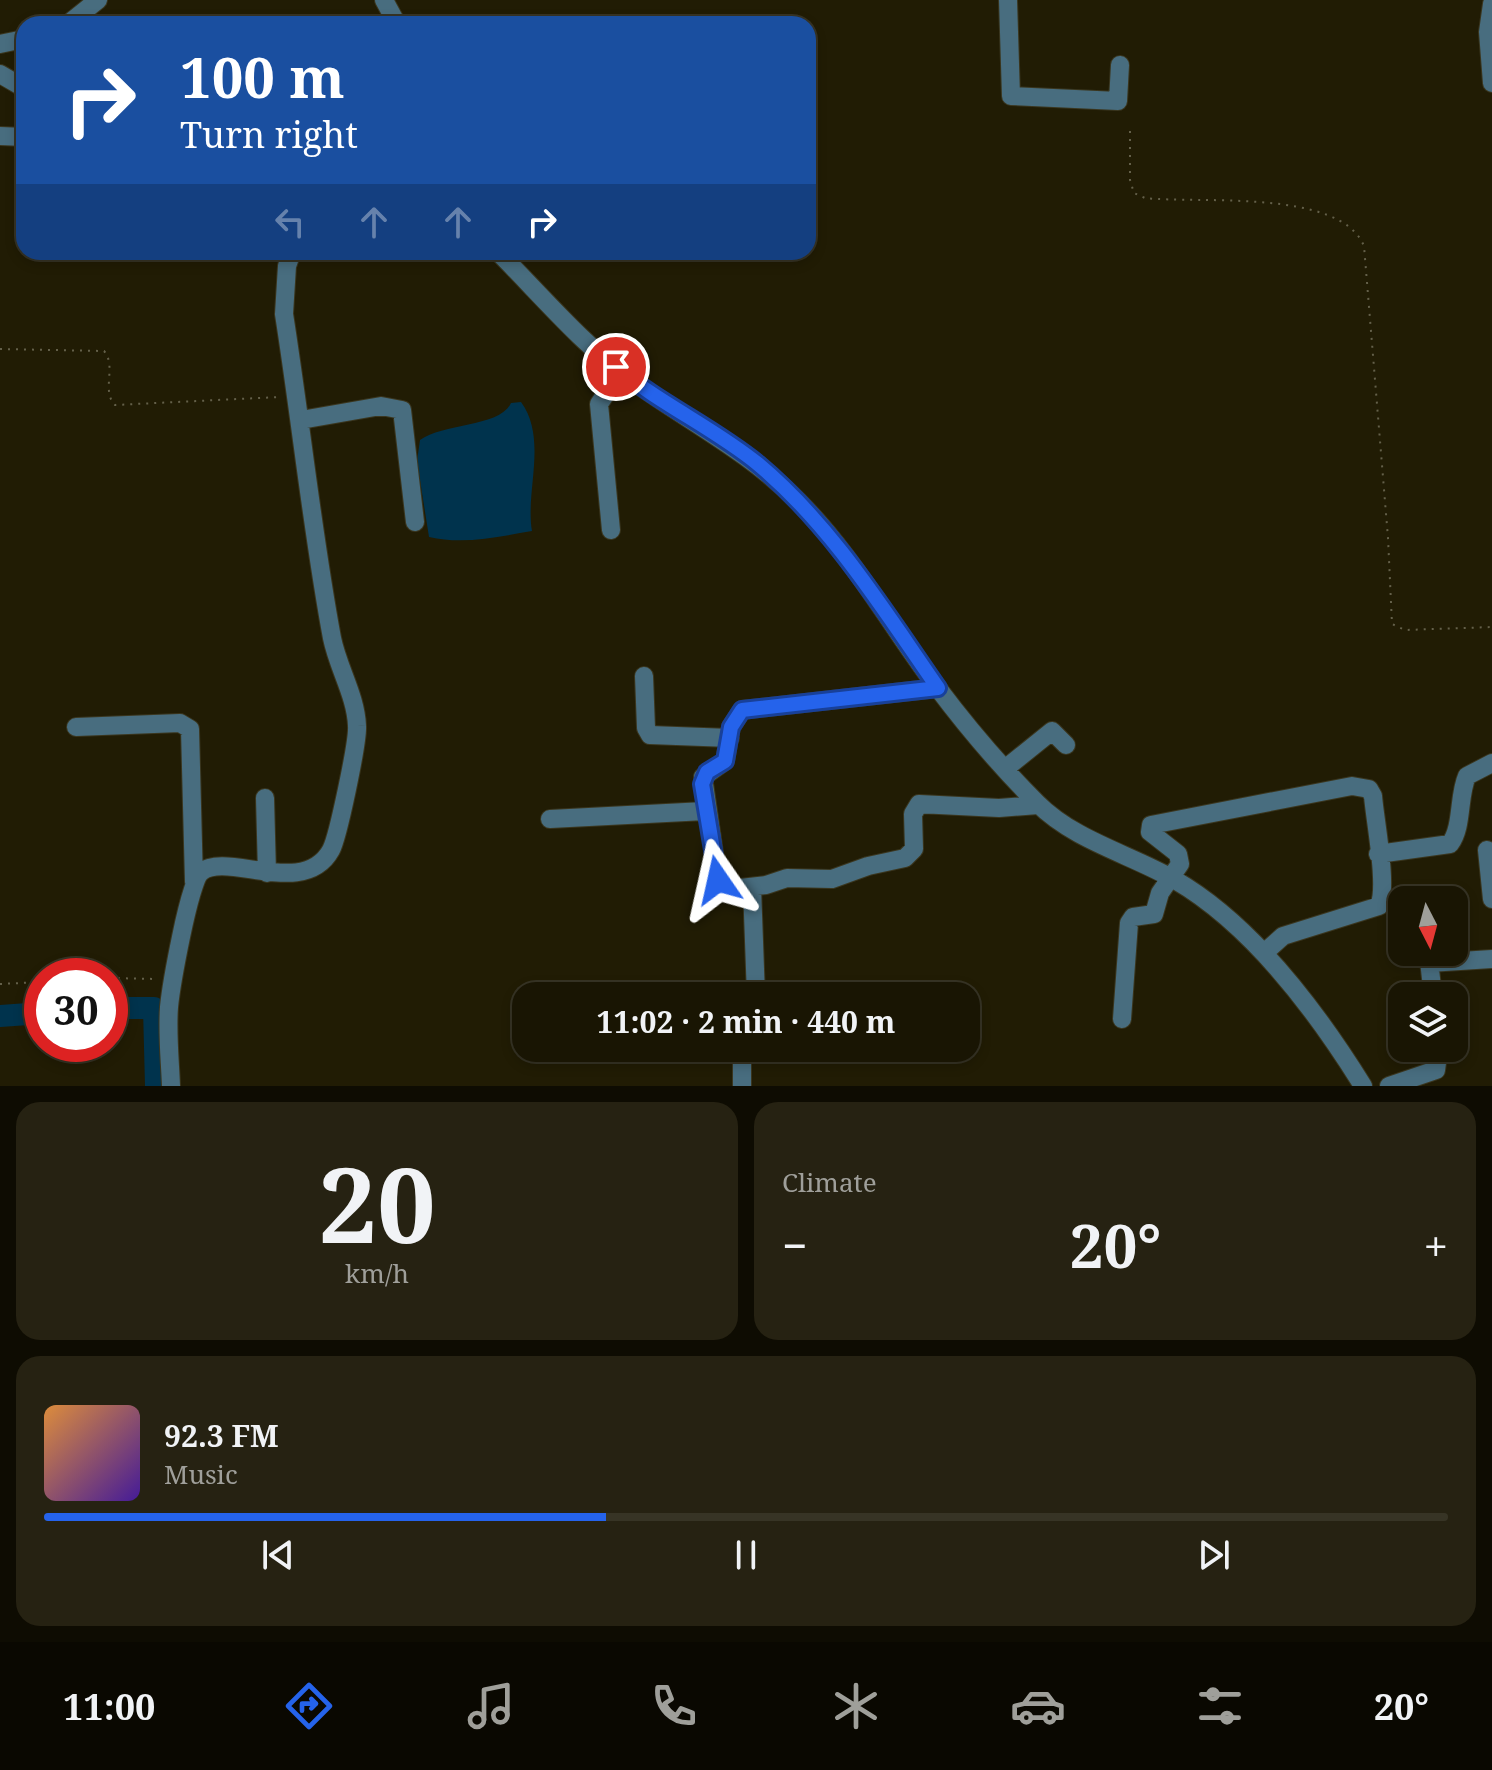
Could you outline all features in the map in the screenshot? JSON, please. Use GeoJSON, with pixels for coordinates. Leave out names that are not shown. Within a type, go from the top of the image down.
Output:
{"type":"FeatureCollection","features":[{"type":"Feature","properties":{"kind":"street"},"geometry":{"type":"LineString","coordinates":[[78,16],[98,0]]}},
{"type":"Feature","properties":{"kind":"street"},"geometry":{"type":"LineString","coordinates":[[1008,0],[1011,96],[1118,101],[1120,65]]}},
{"type":"Feature","properties":{"kind":"street"},"geometry":{"type":"LineString","coordinates":[[1492,4],[1488,32],[1492,83]]}},
{"type":"Feature","properties":{"kind":"street"},"geometry":{"type":"LineString","coordinates":[[194,882],[210,867],[267,873],[300,871],[318,864],[329,853],[337,837],[357,728],[355,708],[332,637],[284,314],[289,260]]}},
{"type":"Feature","properties":{"kind":"street"},"geometry":{"type":"LineString","coordinates":[[506,260],[628,377],[756,462],[799,502],[839,547],[938,688],[1038,805],[1080,835],[1173,879],[1209,901],[1264,953],[1318,1020],[1363,1086]]}},
{"type":"Feature","properties":{"kind":"street"},"geometry":{"type":"LineString","coordinates":[[611,530],[599,404],[611,386],[628,377]]}},
{"type":"Feature","properties":{"kind":"street"},"geometry":{"type":"LineString","coordinates":[[301,420],[381,406],[402,410],[415,522]]}},
{"type":"Feature","properties":{"kind":"street"},"geometry":{"type":"LineString","coordinates":[[644,676],[646,728],[650,735],[730,738]]}},
{"type":"Feature","properties":{"kind":"street"},"geometry":{"type":"LineString","coordinates":[[938,688],[753,707],[736,716],[725,761],[703,777],[705,811],[718,880],[731,889],[787,878],[832,879],[905,858],[914,849],[913,814],[919,804],[999,808],[1038,805]]}},
{"type":"Feature","properties":{"kind":"street"},"geometry":{"type":"LineString","coordinates":[[76,727],[180,723],[190,729],[194,882],[173,980],[169,1024],[171,1086]]}},
{"type":"Feature","properties":{"kind":"street"},"geometry":{"type":"LineString","coordinates":[[1006,768],[1052,731],[1066,745]]}},
{"type":"Feature","properties":{"kind":"street"},"geometry":{"type":"LineString","coordinates":[[1378,854],[1450,844],[1456,833],[1459,801],[1467,776],[1475,768],[1492,763]]}},
{"type":"Feature","properties":{"kind":"street"},"geometry":{"type":"LineString","coordinates":[[1122,1019],[1129,923],[1133,917],[1154,914],[1160,893],[1173,879],[1180,857],[1150,832],[1155,823],[1276,804],[1362,786],[1373,796],[1382,895],[1379,906],[1283,936],[1264,953]]}},
{"type":"Feature","properties":{"kind":"street"},"geometry":{"type":"LineString","coordinates":[[265,798],[267,873]]}},
{"type":"Feature","properties":{"kind":"street"},"geometry":{"type":"LineString","coordinates":[[550,819],[705,811]]}},
{"type":"Feature","properties":{"kind":"street"},"geometry":{"type":"LineString","coordinates":[[1487,850],[1492,899]]}},
{"type":"Feature","properties":{"kind":"street"},"geometry":{"type":"LineString","coordinates":[[752,887],[755,982]]}},
{"type":"Feature","properties":{"kind":"street"},"geometry":{"type":"LineString","coordinates":[[1468,959],[1492,959]]}},
{"type":"Feature","properties":{"kind":"street"},"geometry":{"type":"LineString","coordinates":[[742,1062],[742,1086]]}},
{"type":"Feature","properties":{"kind":"street"},"geometry":{"type":"LineString","coordinates":[[1389,1086],[1436,1070],[1437,1062]]}},
{"type":"Feature","properties":{"kind":"path"},"geometry":{"type":"LineString","coordinates":[[1130,131],[1130,180],[1134,193],[1145,198],[1244,201],[1285,206],[1341,219],[1358,231],[1364,246],[1392,624],[1405,630],[1492,627]]}},
{"type":"Feature","properties":{"kind":"path"},"geometry":{"type":"LineString","coordinates":[[0,349],[104,351],[110,361],[111,402],[123,406],[297,396]]}},
{"type":"Feature","properties":{"kind":"path"},"geometry":{"type":"LineString","coordinates":[[128,979],[173,980]]}},
{"type":"Feature","properties":{"kind":"path"},"geometry":{"type":"LineString","coordinates":[[0,984],[24,983]]}},
{"type":"Feature","properties":{"kind":"water"},"geometry":{"type":"Polygon","coordinates":[[[521,402],[533,432],[532,531],[467,540],[429,537],[417,461],[420,440],[442,430],[495,417],[511,403],[521,402]]]}},
{"type":"Feature","properties":{"kind":"waterway"},"geometry":{"type":"LineString","coordinates":[[128,1008],[154,1008],[156,1086]]}},
{"type":"Feature","properties":{"kind":"waterway"},"geometry":{"type":"LineString","coordinates":[[0,1016],[24,1014]]}},
{"type":"Feature","properties":{"kind":"route"},"geometry":{"type":"LineString","coordinates":[[616,367],[756,462],[799,502],[839,547],[938,688],[742,710],[731,727],[725,761],[707,772],[702,784],[712,859],[718,880]]}}]}
